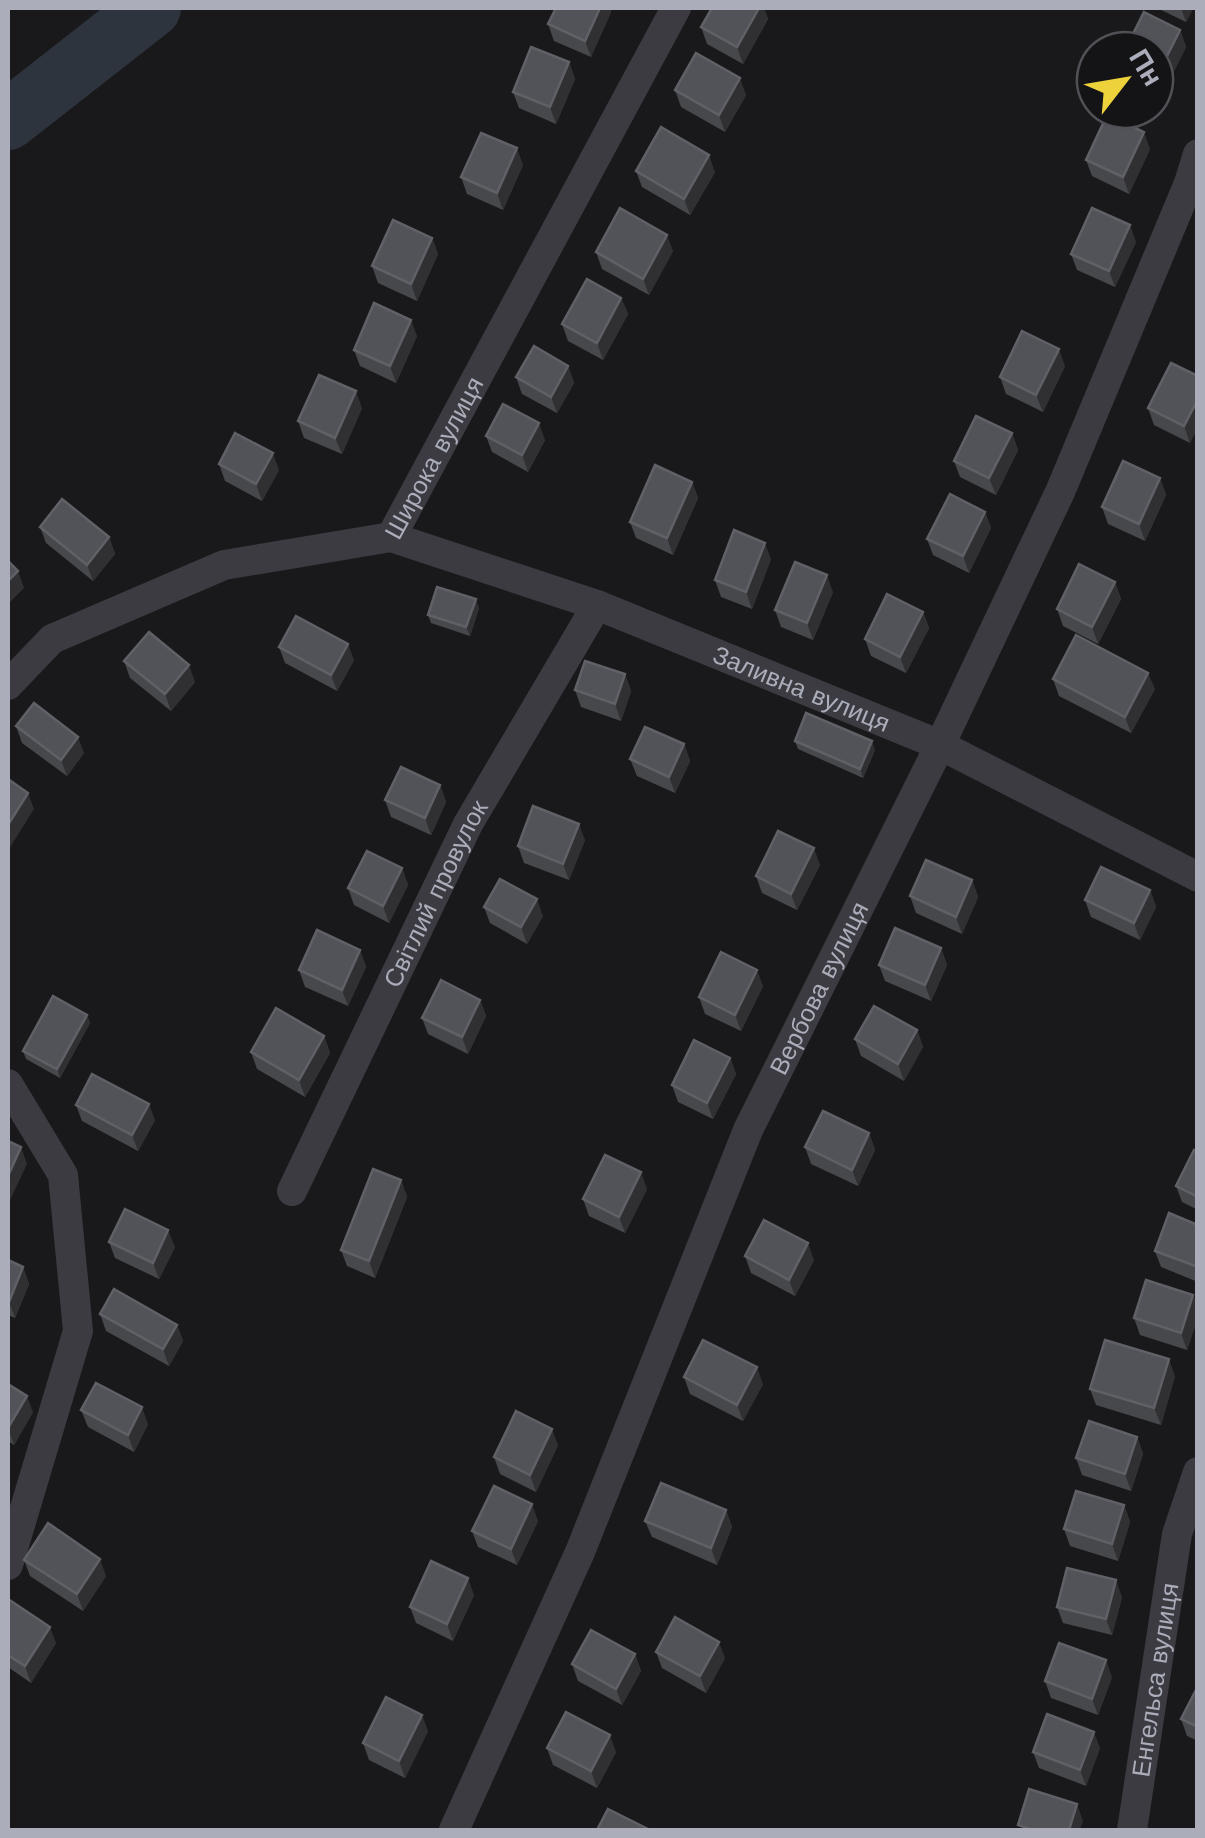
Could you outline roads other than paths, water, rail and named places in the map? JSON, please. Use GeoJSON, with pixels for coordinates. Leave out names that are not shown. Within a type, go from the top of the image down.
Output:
{"type":"FeatureCollection","features":[{"type":"Feature","properties":{"kind":"street","name":"Широка вулиця"},"geometry":{"type":"LineString","coordinates":[[8,685],[52,638],[224,565],[391,537],[676,8]]}},
{"type":"Feature","properties":{"kind":"street","name":"Вербова вулиця"},"geometry":{"type":"LineString","coordinates":[[454,1830],[580,1552],[748,1130],[940,745],[1060,492],[1198,154]]}},
{"type":"Feature","properties":{"kind":"street","name":"Заливна вулиця"},"geometry":{"type":"LineString","coordinates":[[391,537],[598,605],[940,745],[1198,877]]}},
{"type":"Feature","properties":{"kind":"street","name":"Світлий провулок"},"geometry":{"type":"LineString","coordinates":[[292,1190],[468,824],[598,605]]}},
{"type":"Feature","properties":{"kind":"street"},"geometry":{"type":"LineString","coordinates":[[8,1084],[63,1176],[78,1332],[8,1565]]}},
{"type":"Feature","properties":{"kind":"street","name":"Енгельса вулиця"},"geometry":{"type":"LineString","coordinates":[[1132,1830],[1177,1534],[1198,1472]]}},
{"type":"Feature","properties":{"kind":"waterway"},"geometry":{"type":"LineString","coordinates":[[8,120],[151,8]]}}]}
